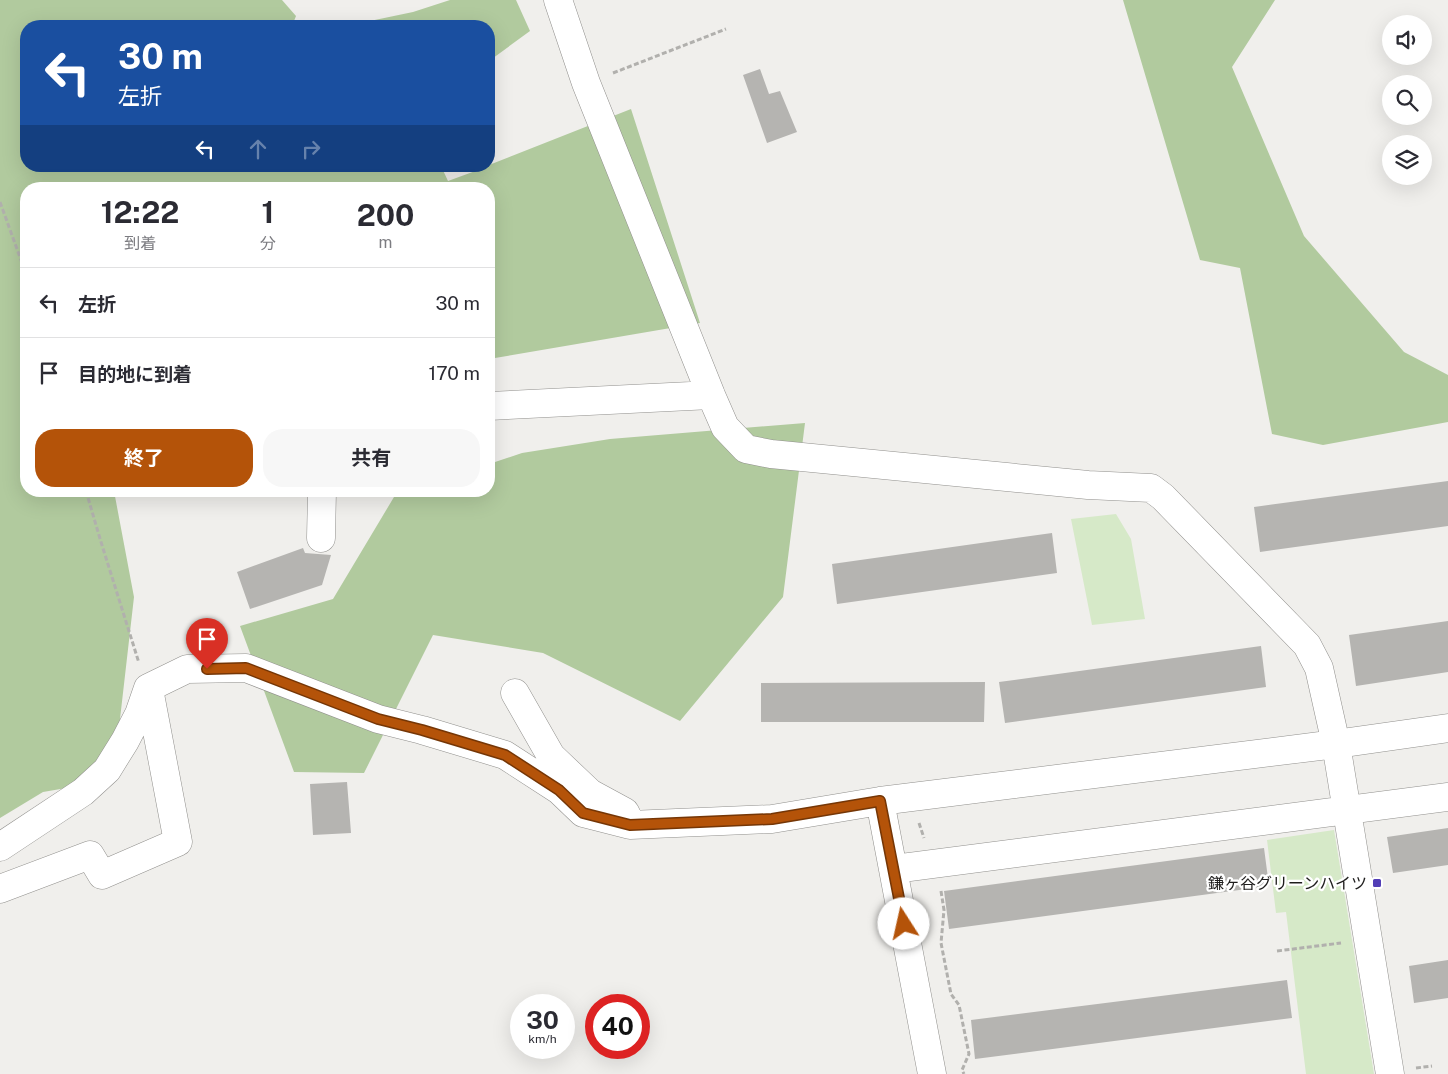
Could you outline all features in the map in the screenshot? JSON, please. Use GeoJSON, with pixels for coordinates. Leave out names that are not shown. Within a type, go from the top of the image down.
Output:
{"type":"FeatureCollection","features":[{"type":"Feature","properties":{"kind":"street"},"geometry":{"type":"LineString","coordinates":[[558,0],[586,83],[725,427],[746,450],[1088,485],[1151,488],[1163,497],[1307,645],[1320,668],[1336,744],[1390,1074]]}},
{"type":"Feature","properties":{"kind":"street"},"geometry":{"type":"LineString","coordinates":[[495,406],[712,395]]}},
{"type":"Feature","properties":{"kind":"street"},"geometry":{"type":"LineString","coordinates":[[321,538],[322,497]]}},
{"type":"Feature","properties":{"kind":"street"},"geometry":{"type":"LineString","coordinates":[[0,847],[83,792],[106,770],[132,728],[148,688],[187,669],[246,668],[378,719],[505,755],[559,790],[583,813],[630,825],[772,819],[880,801],[1336,744],[1448,728]]}},
{"type":"Feature","properties":{"kind":"street"},"geometry":{"type":"LineString","coordinates":[[0,890],[90,855],[102,875],[178,842],[148,688]]}},
{"type":"Feature","properties":{"kind":"street"},"geometry":{"type":"LineString","coordinates":[[515,692],[551,756],[590,793],[625,812],[630,825]]}},
{"type":"Feature","properties":{"kind":"street"},"geometry":{"type":"LineString","coordinates":[[894,869],[1448,796]]}},
{"type":"Feature","properties":{"kind":"street"},"geometry":{"type":"LineString","coordinates":[[880,801],[932,1074]]}},
{"type":"Feature","properties":{"kind":"path"},"geometry":{"type":"LineString","coordinates":[[586,83],[726,29]]}},
{"type":"Feature","properties":{"kind":"path"},"geometry":{"type":"LineString","coordinates":[[0,202],[20,257]]}},
{"type":"Feature","properties":{"kind":"path"},"geometry":{"type":"LineString","coordinates":[[88,497],[148,688]]}},
{"type":"Feature","properties":{"kind":"path"},"geometry":{"type":"LineString","coordinates":[[917,817],[925,841],[929,864],[940,885],[944,910],[941,943],[950,994],[959,1005],[968,1054],[962,1070],[964,1074]]}},
{"type":"Feature","properties":{"kind":"path"},"geometry":{"type":"LineString","coordinates":[[1278,951],[1367,940]]}},
{"type":"Feature","properties":{"kind":"green space"},"geometry":{"type":"Polygon","coordinates":[[[0,0],[282,0],[296,16],[294,20],[20,20],[20,172],[444,172],[448,181],[473,172],[495,172],[495,163],[631,109],[700,323],[495,358],[495,182],[20,182],[20,497],[115,497],[134,597],[113,780],[43,792],[0,818],[0,0]]]}},
{"type":"Feature","properties":{"kind":"green space"},"geometry":{"type":"Polygon","coordinates":[[[450,0],[516,0],[530,31],[495,57],[495,20],[375,20],[413,12],[450,0]]]}},
{"type":"Feature","properties":{"kind":"green space"},"geometry":{"type":"Polygon","coordinates":[[[1123,0],[1275,0],[1232,67],[1304,236],[1404,352],[1448,375],[1448,422],[1323,445],[1272,434],[1240,268],[1200,260],[1123,0]]]}},
{"type":"Feature","properties":{"kind":"green space"},"geometry":{"type":"Polygon","coordinates":[[[805,423],[783,597],[680,721],[543,653],[433,635],[364,773],[294,772],[240,626],[333,599],[394,497],[495,497],[495,462],[522,453],[610,439],[805,423]]]}},
{"type":"Feature","properties":{"kind":"green space"},"geometry":{"type":"Polygon","coordinates":[[[1116,514],[1131,539],[1145,619],[1092,625],[1071,519],[1116,514]]]}},
{"type":"Feature","properties":{"kind":"green space"},"geometry":{"type":"Polygon","coordinates":[[[1334,830],[1374,1074],[1306,1074],[1286,912],[1276,913],[1267,840],[1334,830]]]}},
{"type":"Feature","properties":{"kind":"building"},"geometry":{"type":"Polygon","coordinates":[[[760,69],[769,94],[780,91],[797,132],[767,143],[743,75],[760,69]]]}},
{"type":"Feature","properties":{"kind":"building"},"geometry":{"type":"Polygon","coordinates":[[[1448,481],[1448,526],[1260,552],[1254,507],[1448,481]]]}},
{"type":"Feature","properties":{"kind":"building"},"geometry":{"type":"Polygon","coordinates":[[[1052,533],[1057,573],[837,604],[832,564],[1052,533]]]}},
{"type":"Feature","properties":{"kind":"building"},"geometry":{"type":"Polygon","coordinates":[[[303,548],[305,553],[331,555],[322,585],[250,609],[237,572],[303,548]]]}},
{"type":"Feature","properties":{"kind":"building"},"geometry":{"type":"Polygon","coordinates":[[[1448,621],[1448,672],[1356,686],[1349,635],[1448,621]]]}},
{"type":"Feature","properties":{"kind":"building"},"geometry":{"type":"Polygon","coordinates":[[[1261,646],[1266,687],[1005,723],[999,682],[1261,646]]]}},
{"type":"Feature","properties":{"kind":"building"},"geometry":{"type":"Polygon","coordinates":[[[985,682],[984,722],[761,722],[761,683],[985,682]]]}},
{"type":"Feature","properties":{"kind":"building"},"geometry":{"type":"Polygon","coordinates":[[[347,782],[351,833],[313,835],[310,784],[347,782]]]}},
{"type":"Feature","properties":{"kind":"building"},"geometry":{"type":"Polygon","coordinates":[[[1448,828],[1448,865],[1393,873],[1387,837],[1448,828]]]}},
{"type":"Feature","properties":{"kind":"building"},"geometry":{"type":"Polygon","coordinates":[[[1264,848],[1269,886],[949,929],[944,891],[1264,848]]]}},
{"type":"Feature","properties":{"kind":"building"},"geometry":{"type":"Polygon","coordinates":[[[1448,960],[1448,998],[1414,1003],[1409,966],[1448,960]]]}},
{"type":"Feature","properties":{"kind":"building"},"geometry":{"type":"Polygon","coordinates":[[[1287,980],[1292,1018],[975,1059],[971,1020],[1287,980]]]}},
{"type":"Feature","properties":{"kind":"place","name":"鎌ヶ谷グリーンハイツ"},"geometry":{"type":"Point","coordinates":[1377,883]}},
{"type":"Feature","properties":{"kind":"route"},"geometry":{"type":"LineString","coordinates":[[207,669],[246,668],[378,719],[505,755],[559,790],[583,813],[630,825],[772,819],[880,801],[904,924]]}}]}
